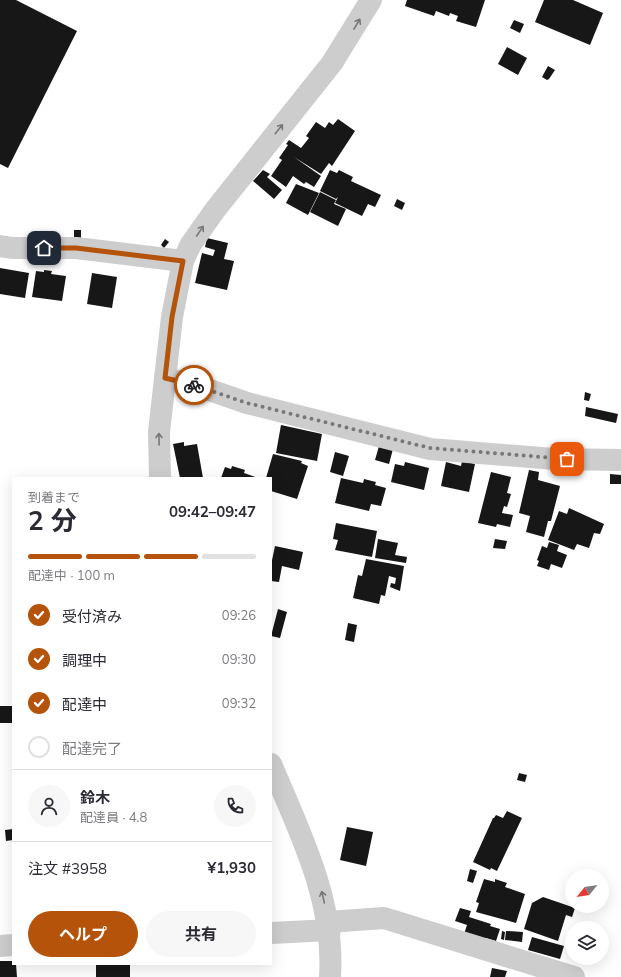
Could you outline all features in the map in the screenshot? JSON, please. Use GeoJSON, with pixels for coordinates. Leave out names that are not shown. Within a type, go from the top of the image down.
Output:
{"type":"FeatureCollection","features":[{"type":"Feature","properties":{"kind":"street"},"geometry":{"type":"LineString","coordinates":[[160,477],[159,432],[172,317],[183,261],[191,244],[215,210],[332,63],[371,0]]}},
{"type":"Feature","properties":{"kind":"street"},"geometry":{"type":"LineString","coordinates":[[0,246],[13,248],[76,248],[183,261]]}},
{"type":"Feature","properties":{"kind":"street"},"geometry":{"type":"LineString","coordinates":[[165,378],[201,387],[247,403],[430,448],[554,459],[621,460]]}},
{"type":"Feature","properties":{"kind":"street"},"geometry":{"type":"LineString","coordinates":[[272,766],[309,854],[322,893],[329,926],[330,977]]}},
{"type":"Feature","properties":{"kind":"street"},"geometry":{"type":"LineString","coordinates":[[272,933],[384,918],[574,977]]}},
{"type":"Feature","properties":{"kind":"street"},"geometry":{"type":"LineString","coordinates":[[0,946],[12,945]]}},
{"type":"Feature","properties":{"kind":"building"},"geometry":{"type":"Polygon","coordinates":[[[0,0],[16,0],[77,31],[8,168],[0,164],[0,0]]]}},
{"type":"Feature","properties":{"kind":"building"},"geometry":{"type":"Polygon","coordinates":[[[407,0],[485,0],[476,27],[456,21],[458,16],[450,13],[449,16],[436,11],[434,16],[405,6],[407,0]]]}},
{"type":"Feature","properties":{"kind":"building"},"geometry":{"type":"Polygon","coordinates":[[[544,0],[573,0],[603,13],[590,45],[535,22],[544,0]]]}},
{"type":"Feature","properties":{"kind":"building"},"geometry":{"type":"Polygon","coordinates":[[[514,20],[524,24],[520,33],[510,28],[514,20]]]}},
{"type":"Feature","properties":{"kind":"building"},"geometry":{"type":"Polygon","coordinates":[[[507,47],[527,58],[518,75],[498,64],[507,47]]]}},
{"type":"Feature","properties":{"kind":"building"},"geometry":{"type":"Polygon","coordinates":[[[548,66],[555,70],[547,80],[542,77],[548,66]]]}},
{"type":"Feature","properties":{"kind":"building"},"geometry":{"type":"Polygon","coordinates":[[[338,119],[355,131],[332,166],[329,163],[321,174],[294,157],[321,176],[314,187],[306,182],[304,184],[293,176],[286,187],[271,176],[282,160],[279,158],[288,145],[286,144],[289,140],[301,148],[309,138],[306,136],[316,122],[325,128],[329,122],[333,125],[338,119]]]}},
{"type":"Feature","properties":{"kind":"building"},"geometry":{"type":"Polygon","coordinates":[[[263,170],[270,174],[267,177],[282,190],[274,199],[253,181],[263,170]]]}},
{"type":"Feature","properties":{"kind":"building"},"geometry":{"type":"Polygon","coordinates":[[[330,170],[337,173],[339,170],[353,177],[351,181],[381,195],[375,207],[368,204],[362,216],[335,203],[338,197],[336,199],[320,191],[330,170]]]}},
{"type":"Feature","properties":{"kind":"building"},"geometry":{"type":"Polygon","coordinates":[[[296,184],[319,193],[308,215],[286,203],[296,184]]]}},
{"type":"Feature","properties":{"kind":"building"},"geometry":{"type":"Polygon","coordinates":[[[320,192],[336,200],[334,204],[346,209],[338,226],[310,212],[320,192]]]}},
{"type":"Feature","properties":{"kind":"building"},"geometry":{"type":"Polygon","coordinates":[[[397,199],[405,203],[402,210],[394,206],[397,199]]]}},
{"type":"Feature","properties":{"kind":"building"},"geometry":{"type":"Polygon","coordinates":[[[74,230],[81,230],[81,238],[74,237],[74,230]]]}},
{"type":"Feature","properties":{"kind":"building"},"geometry":{"type":"Polygon","coordinates":[[[207,238],[228,243],[224,259],[234,261],[227,290],[195,283],[202,253],[213,256],[215,250],[205,247],[207,238]]]}},
{"type":"Feature","properties":{"kind":"building"},"geometry":{"type":"Polygon","coordinates":[[[165,239],[169,242],[164,248],[161,245],[165,239]]]}},
{"type":"Feature","properties":{"kind":"building"},"geometry":{"type":"Polygon","coordinates":[[[0,268],[29,273],[25,298],[0,294],[0,268]]]}},
{"type":"Feature","properties":{"kind":"building"},"geometry":{"type":"Polygon","coordinates":[[[44,270],[52,271],[51,274],[66,276],[62,301],[32,297],[36,271],[44,272],[44,270]]]}},
{"type":"Feature","properties":{"kind":"building"},"geometry":{"type":"Polygon","coordinates":[[[92,273],[117,277],[112,308],[87,304],[92,273]]]}},
{"type":"Feature","properties":{"kind":"building"},"geometry":{"type":"Polygon","coordinates":[[[585,392],[591,394],[589,401],[584,400],[585,392]]]}},
{"type":"Feature","properties":{"kind":"building"},"geometry":{"type":"Polygon","coordinates":[[[586,407],[618,414],[616,423],[585,416],[586,407]]]}},
{"type":"Feature","properties":{"kind":"building"},"geometry":{"type":"Polygon","coordinates":[[[281,425],[322,434],[317,461],[276,453],[281,425]]]}},
{"type":"Feature","properties":{"kind":"building"},"geometry":{"type":"Polygon","coordinates":[[[184,442],[184,446],[197,444],[203,477],[180,477],[173,444],[184,442]]]}},
{"type":"Feature","properties":{"kind":"building"},"geometry":{"type":"Polygon","coordinates":[[[379,446],[393,449],[389,464],[375,460],[379,446]]]}},
{"type":"Feature","properties":{"kind":"building"},"geometry":{"type":"Polygon","coordinates":[[[335,452],[349,456],[343,476],[330,472],[335,452]]]}},
{"type":"Feature","properties":{"kind":"building"},"geometry":{"type":"Polygon","coordinates":[[[273,454],[302,461],[301,463],[308,466],[297,499],[272,491],[272,477],[266,477],[273,454]]]}},
{"type":"Feature","properties":{"kind":"building"},"geometry":{"type":"Polygon","coordinates":[[[462,461],[475,464],[469,492],[441,486],[446,462],[461,466],[462,461]]]}},
{"type":"Feature","properties":{"kind":"building"},"geometry":{"type":"Polygon","coordinates":[[[405,462],[429,468],[424,490],[391,482],[395,464],[404,466],[405,462]]]}},
{"type":"Feature","properties":{"kind":"building"},"geometry":{"type":"Polygon","coordinates":[[[232,466],[245,470],[244,473],[255,477],[221,477],[225,467],[231,469],[232,466]]]}},
{"type":"Feature","properties":{"kind":"building"},"geometry":{"type":"Polygon","coordinates":[[[529,470],[539,472],[538,480],[560,486],[551,521],[548,521],[544,537],[526,532],[530,516],[519,513],[529,470]]]}},
{"type":"Feature","properties":{"kind":"building"},"geometry":{"type":"Polygon","coordinates":[[[491,472],[511,477],[507,493],[511,494],[507,507],[504,506],[502,513],[513,515],[510,527],[497,524],[496,527],[478,523],[491,472]]]}},
{"type":"Feature","properties":{"kind":"building"},"geometry":{"type":"Polygon","coordinates":[[[610,474],[621,475],[621,484],[610,484],[610,474]]]}},
{"type":"Feature","properties":{"kind":"building"},"geometry":{"type":"Polygon","coordinates":[[[341,478],[363,483],[364,479],[376,482],[375,485],[386,488],[381,506],[371,504],[369,511],[335,503],[341,478]]]}},
{"type":"Feature","properties":{"kind":"building"},"geometry":{"type":"Polygon","coordinates":[[[569,508],[604,524],[600,534],[594,533],[589,548],[577,544],[574,550],[548,540],[559,511],[567,514],[569,508]]]}},
{"type":"Feature","properties":{"kind":"building"},"geometry":{"type":"Polygon","coordinates":[[[336,523],[377,531],[372,557],[335,550],[338,540],[333,539],[336,523]]]}},
{"type":"Feature","properties":{"kind":"building"},"geometry":{"type":"Polygon","coordinates":[[[378,539],[398,543],[395,555],[407,557],[406,563],[375,558],[378,539]]]}},
{"type":"Feature","properties":{"kind":"building"},"geometry":{"type":"Polygon","coordinates":[[[495,539],[507,541],[505,549],[493,548],[495,539]]]}},
{"type":"Feature","properties":{"kind":"building"},"geometry":{"type":"Polygon","coordinates":[[[549,542],[559,545],[557,551],[567,555],[562,568],[551,564],[549,570],[537,566],[539,561],[537,560],[542,546],[547,548],[549,542]]]}},
{"type":"Feature","properties":{"kind":"building"},"geometry":{"type":"Polygon","coordinates":[[[275,546],[303,552],[299,570],[282,566],[279,582],[272,581],[272,560],[275,546]]]}},
{"type":"Feature","properties":{"kind":"building"},"geometry":{"type":"Polygon","coordinates":[[[366,559],[404,566],[400,591],[390,587],[391,583],[395,584],[396,578],[389,576],[385,596],[381,595],[379,604],[353,598],[358,575],[362,576],[366,559]]]}},
{"type":"Feature","properties":{"kind":"building"},"geometry":{"type":"Polygon","coordinates":[[[278,609],[287,612],[280,638],[272,636],[278,609]]]}},
{"type":"Feature","properties":{"kind":"building"},"geometry":{"type":"Polygon","coordinates":[[[348,623],[357,625],[354,642],[345,640],[348,623]]]}},
{"type":"Feature","properties":{"kind":"building"},"geometry":{"type":"Polygon","coordinates":[[[0,706],[12,706],[12,723],[0,723],[0,706]]]}},
{"type":"Feature","properties":{"kind":"building"},"geometry":{"type":"Polygon","coordinates":[[[519,773],[527,775],[525,782],[517,780],[519,773]]]}},
{"type":"Feature","properties":{"kind":"building"},"geometry":{"type":"Polygon","coordinates":[[[507,811],[522,818],[497,871],[491,868],[490,870],[473,862],[493,818],[496,815],[503,818],[507,811]]]}},
{"type":"Feature","properties":{"kind":"building"},"geometry":{"type":"Polygon","coordinates":[[[347,827],[373,832],[366,866],[340,860],[347,827]]]}},
{"type":"Feature","properties":{"kind":"building"},"geometry":{"type":"Polygon","coordinates":[[[12,829],[12,840],[6,841],[5,830],[12,829]]]}},
{"type":"Feature","properties":{"kind":"building"},"geometry":{"type":"Polygon","coordinates":[[[470,869],[477,871],[473,883],[467,881],[470,869]]]}},
{"type":"Feature","properties":{"kind":"building"},"geometry":{"type":"Polygon","coordinates":[[[484,879],[495,882],[495,879],[507,883],[505,887],[525,894],[516,923],[476,912],[479,903],[476,902],[484,879]]]}},
{"type":"Feature","properties":{"kind":"building"},"geometry":{"type":"Polygon","coordinates":[[[543,897],[565,905],[565,913],[573,913],[572,917],[566,915],[558,941],[524,929],[532,903],[543,897]]]}},
{"type":"Feature","properties":{"kind":"building"},"geometry":{"type":"Polygon","coordinates":[[[460,908],[471,911],[469,917],[491,924],[490,926],[500,929],[496,941],[486,938],[485,941],[464,934],[467,925],[455,921],[460,908]]]}},
{"type":"Feature","properties":{"kind":"building"},"geometry":{"type":"Polygon","coordinates":[[[502,931],[505,932],[504,940],[501,939],[502,931]]]}},
{"type":"Feature","properties":{"kind":"building"},"geometry":{"type":"Polygon","coordinates":[[[506,931],[523,932],[522,942],[505,940],[506,931]]]}},
{"type":"Feature","properties":{"kind":"building"},"geometry":{"type":"Polygon","coordinates":[[[532,937],[564,946],[560,959],[528,950],[532,937]]]}},
{"type":"Feature","properties":{"kind":"building"},"geometry":{"type":"Polygon","coordinates":[[[0,961],[12,961],[12,965],[16,965],[17,977],[0,977],[0,961]]]}},
{"type":"Feature","properties":{"kind":"building"},"geometry":{"type":"Polygon","coordinates":[[[96,965],[130,965],[130,977],[96,977],[96,965]]]}},
{"type":"Feature","properties":{"kind":"building"},"geometry":{"type":"Polygon","coordinates":[[[492,968],[507,971],[505,977],[490,977],[492,968]]]}},
{"type":"Feature","properties":{"kind":"way so far"},"geometry":{"type":"LineString","coordinates":[[194,385],[247,403],[430,448],[567,459]]}},
{"type":"Feature","properties":{"kind":"route"},"geometry":{"type":"LineString","coordinates":[[44,248],[76,248],[183,261],[172,317],[165,378],[194,385]]}}]}
